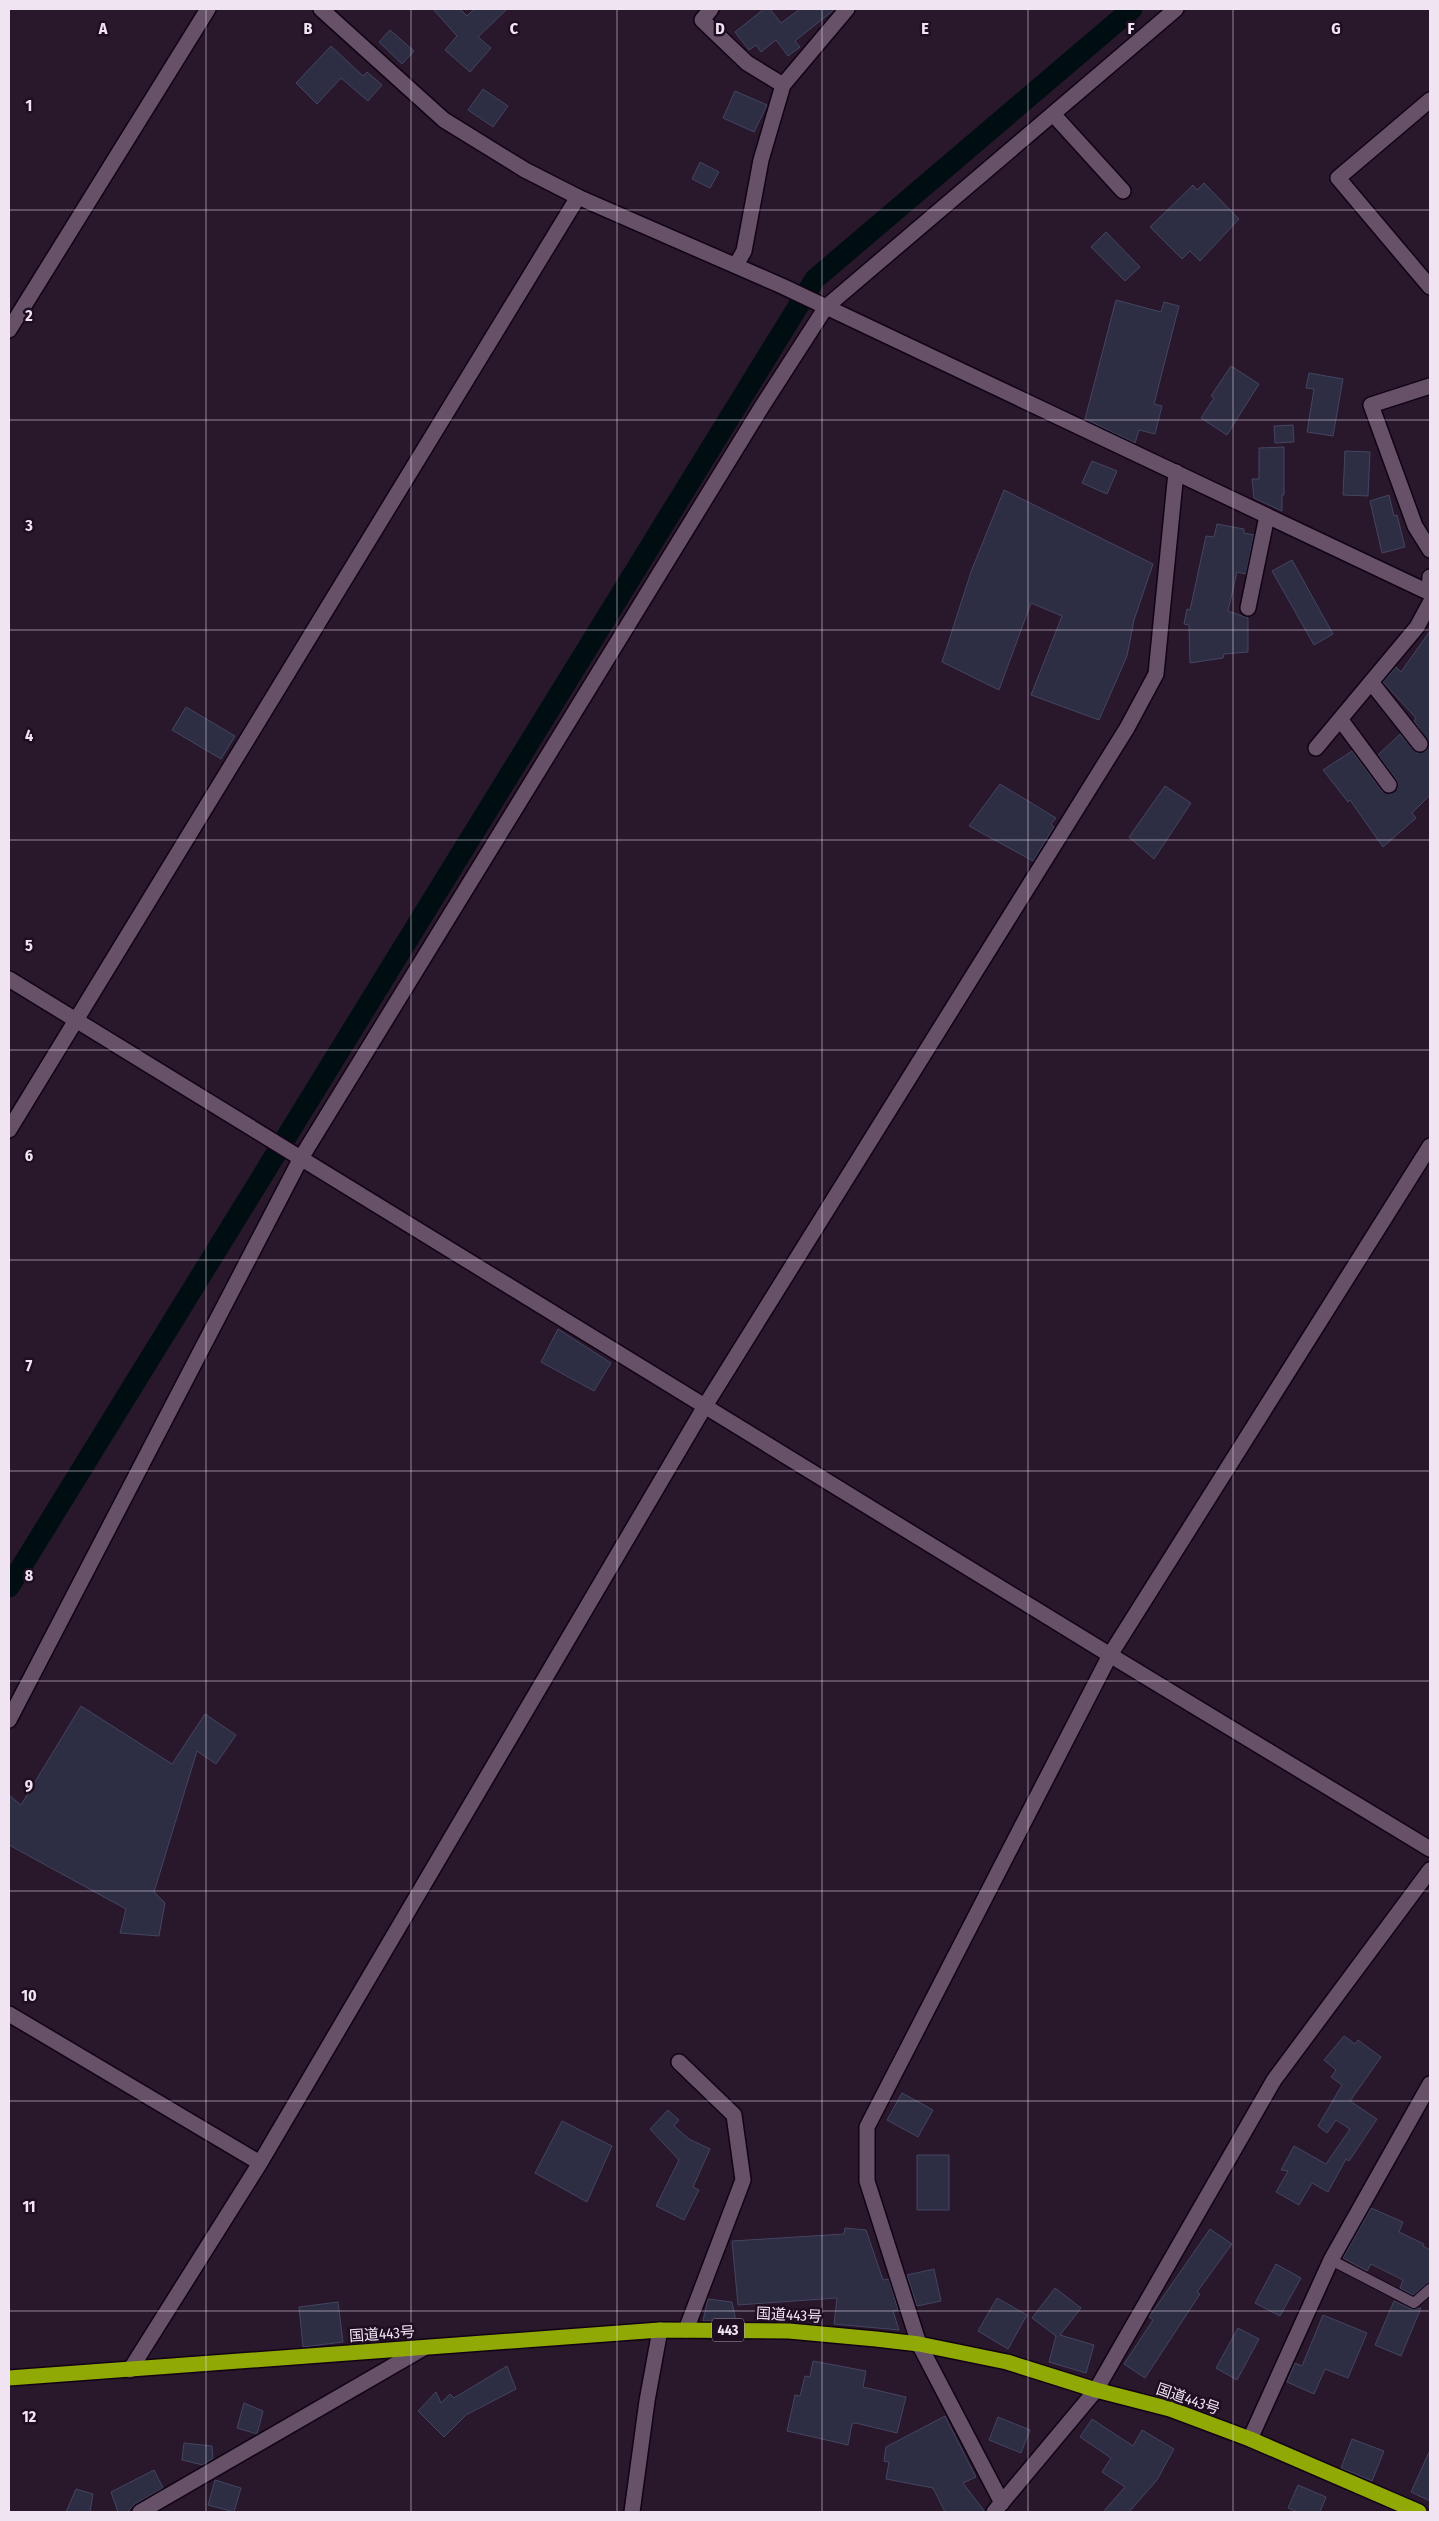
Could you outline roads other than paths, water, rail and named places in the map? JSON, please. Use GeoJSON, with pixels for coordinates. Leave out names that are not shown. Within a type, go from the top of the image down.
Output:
{"type":"FeatureCollection","features":[{"type":"Feature","properties":{"kind":"highway","name":"国道443号"},"geometry":{"type":"LineString","coordinates":[[9,2378],[660,2330],[789,2331],[919,2344],[1006,2362],[1096,2390],[1170,2409],[1250,2439],[1419,2512]]}},
{"type":"Feature","properties":{"kind":"street"},"geometry":{"type":"LineString","coordinates":[[9,330],[208,9]]}},
{"type":"Feature","properties":{"kind":"street"},"geometry":{"type":"LineString","coordinates":[[321,9],[444,120],[525,170],[578,197],[782,286],[1267,516],[1430,591],[1417,627],[1316,748]]}},
{"type":"Feature","properties":{"kind":"street"},"geometry":{"type":"LineString","coordinates":[[711,9],[702,20],[747,64],[783,85]]}},
{"type":"Feature","properties":{"kind":"street"},"geometry":{"type":"LineString","coordinates":[[736,265],[744,251],[761,160],[783,85],[846,9]]}},
{"type":"Feature","properties":{"kind":"street"},"geometry":{"type":"LineString","coordinates":[[9,1720],[301,1158],[823,306],[1176,9]]}},
{"type":"Feature","properties":{"kind":"street"},"geometry":{"type":"LineString","coordinates":[[1430,100],[1338,178],[1430,287]]}},
{"type":"Feature","properties":{"kind":"street"},"geometry":{"type":"LineString","coordinates":[[1053,114],[1123,191]]}},
{"type":"Feature","properties":{"kind":"street"},"geometry":{"type":"LineString","coordinates":[[9,1130],[77,1022],[578,197]]}},
{"type":"Feature","properties":{"kind":"street"},"geometry":{"type":"LineString","coordinates":[[1430,386],[1371,405],[1415,526],[1430,550]]}},
{"type":"Feature","properties":{"kind":"street"},"geometry":{"type":"LineString","coordinates":[[130,2370],[260,2163],[705,1406],[1127,728],[1156,674],[1176,472]]}},
{"type":"Feature","properties":{"kind":"street"},"geometry":{"type":"LineString","coordinates":[[1248,608],[1267,516]]}},
{"type":"Feature","properties":{"kind":"street"},"geometry":{"type":"LineString","coordinates":[[1371,682],[1420,744]]}},
{"type":"Feature","properties":{"kind":"street"},"geometry":{"type":"LineString","coordinates":[[1340,719],[1389,785]]}},
{"type":"Feature","properties":{"kind":"street"},"geometry":{"type":"LineString","coordinates":[[9,979],[259,1134],[1430,1849]]}},
{"type":"Feature","properties":{"kind":"street"},"geometry":{"type":"LineString","coordinates":[[1430,1146],[1110,1655],[867,2127],[867,2181],[919,2344],[998,2508],[1096,2390],[1274,2080],[1430,1870]]}},
{"type":"Feature","properties":{"kind":"street"},"geometry":{"type":"LineString","coordinates":[[9,2014],[260,2163]]}},
{"type":"Feature","properties":{"kind":"street"},"geometry":{"type":"LineString","coordinates":[[679,2062],[734,2115],[743,2180],[686,2330]]}},
{"type":"Feature","properties":{"kind":"street"},"geometry":{"type":"LineString","coordinates":[[1250,2439],[1331,2260],[1430,2084]]}},
{"type":"Feature","properties":{"kind":"street"},"geometry":{"type":"LineString","coordinates":[[632,2512],[647,2401],[660,2330]]}},
{"type":"Feature","properties":{"kind":"street"},"geometry":{"type":"LineString","coordinates":[[140,2512],[422,2349]]}},
{"type":"Feature","properties":{"kind":"lane"},"geometry":{"type":"LineString","coordinates":[[1331,2260],[1414,2303],[1430,2289]]}},
{"type":"Feature","properties":{"kind":"waterway"},"geometry":{"type":"LineString","coordinates":[[9,1587],[815,279],[1132,9]]}}]}
